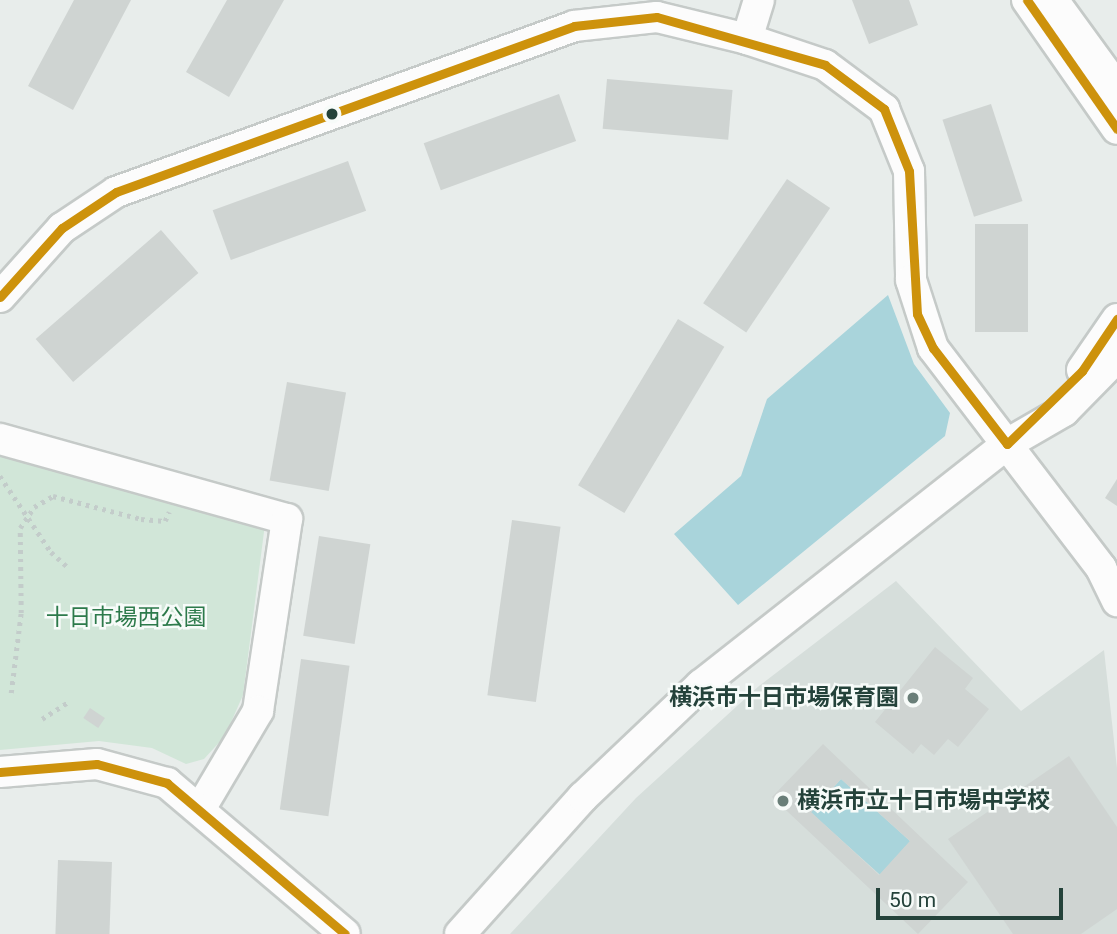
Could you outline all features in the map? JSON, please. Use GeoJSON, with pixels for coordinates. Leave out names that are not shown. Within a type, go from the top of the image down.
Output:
{"type":"FeatureCollection","features":[{"type":"Feature","properties":{"kind":"street"},"geometry":{"type":"LineString","coordinates":[[747,39],[759,0]]}},
{"type":"Feature","properties":{"kind":"street"},"geometry":{"type":"LineString","coordinates":[[1027,0],[1117,129]]}},
{"type":"Feature","properties":{"kind":"street"},"geometry":{"type":"LineString","coordinates":[[1053,0],[1117,88]]}},
{"type":"Feature","properties":{"kind":"street"},"geometry":{"type":"LineString","coordinates":[[0,297],[62,228],[116,192],[574,26],[657,17],[747,39],[825,65],[884,109],[909,171],[917,314],[933,348],[1101,568],[1117,601]]}},
{"type":"Feature","properties":{"kind":"street"},"geometry":{"type":"LineString","coordinates":[[460,934],[583,797],[701,685],[1007,444],[1082,371],[1117,319]]}},
{"type":"Feature","properties":{"kind":"street"},"geometry":{"type":"LineString","coordinates":[[1007,444],[1064,411],[1117,357]]}},
{"type":"Feature","properties":{"kind":"street"},"geometry":{"type":"LineString","coordinates":[[0,439],[286,519],[258,711],[242,749],[200,809]]}},
{"type":"Feature","properties":{"kind":"street"},"geometry":{"type":"LineString","coordinates":[[0,772],[97,764],[130,770],[167,783],[345,934]]}},
{"type":"Feature","properties":{"kind":"path"},"geometry":{"type":"LineString","coordinates":[[0,476],[30,514],[51,552],[69,568]]}},
{"type":"Feature","properties":{"kind":"path"},"geometry":{"type":"LineString","coordinates":[[11,693],[21,613],[20,528],[30,514],[53,496],[78,507],[165,521],[180,489]]}},
{"type":"Feature","properties":{"kind":"path"},"geometry":{"type":"LineString","coordinates":[[42,719],[70,701]]}},
{"type":"Feature","properties":{"kind":"shaded area","name":"横浜市立十日市場中学校"},"geometry":{"type":"Polygon","coordinates":[[[896,581],[1021,711],[1104,650],[1117,768],[1117,934],[510,934],[636,798],[759,686],[896,581]]]}},
{"type":"Feature","properties":{"kind":"green space","name":"十日市場西公園"},"geometry":{"type":"Polygon","coordinates":[[[0,455],[265,524],[243,695],[225,736],[204,759],[186,764],[152,748],[99,741],[0,750],[0,455]]]}},
{"type":"Feature","properties":{"kind":"water"},"geometry":{"type":"Polygon","coordinates":[[[888,295],[914,364],[950,413],[945,436],[738,605],[674,534],[741,476],[767,399],[888,295]]]}},
{"type":"Feature","properties":{"kind":"water"},"geometry":{"type":"Polygon","coordinates":[[[841,779],[910,841],[880,875],[811,812],[841,779]]]}},
{"type":"Feature","properties":{"kind":"building"},"geometry":{"type":"Polygon","coordinates":[[[74,0],[131,0],[73,110],[28,86],[74,0]]]}},
{"type":"Feature","properties":{"kind":"building"},"geometry":{"type":"Polygon","coordinates":[[[227,0],[284,0],[229,97],[186,72],[227,0]]]}},
{"type":"Feature","properties":{"kind":"building"},"geometry":{"type":"Polygon","coordinates":[[[852,0],[909,0],[918,25],[869,44],[852,0]]]}},
{"type":"Feature","properties":{"kind":"building"},"geometry":{"type":"Polygon","coordinates":[[[607,79],[733,90],[728,140],[603,129],[607,79]]]}},
{"type":"Feature","properties":{"kind":"building"},"geometry":{"type":"Polygon","coordinates":[[[559,94],[576,141],[441,190],[424,143],[559,94]]]}},
{"type":"Feature","properties":{"kind":"building"},"geometry":{"type":"Polygon","coordinates":[[[991,104],[1023,201],[974,217],[942,120],[991,104]]]}},
{"type":"Feature","properties":{"kind":"building"},"geometry":{"type":"Polygon","coordinates":[[[348,161],[366,211],[231,260],[213,210],[348,161]]]}},
{"type":"Feature","properties":{"kind":"building"},"geometry":{"type":"Polygon","coordinates":[[[787,179],[830,208],[746,332],[703,303],[787,179]]]}},
{"type":"Feature","properties":{"kind":"building"},"geometry":{"type":"Polygon","coordinates":[[[975,224],[1028,224],[1028,332],[975,332],[975,224]]]}},
{"type":"Feature","properties":{"kind":"building"},"geometry":{"type":"Polygon","coordinates":[[[161,230],[198,273],[73,382],[36,339],[161,230]]]}},
{"type":"Feature","properties":{"kind":"building"},"geometry":{"type":"Polygon","coordinates":[[[678,319],[724,347],[624,513],[578,485],[678,319]]]}},
{"type":"Feature","properties":{"kind":"building"},"geometry":{"type":"Polygon","coordinates":[[[287,382],[346,392],[329,491],[270,480],[287,382]]]}},
{"type":"Feature","properties":{"kind":"building"},"geometry":{"type":"Polygon","coordinates":[[[1117,479],[1117,506],[1105,498],[1117,479]]]}},
{"type":"Feature","properties":{"kind":"building"},"geometry":{"type":"Polygon","coordinates":[[[512,520],[561,527],[536,702],[487,695],[512,520]]]}},
{"type":"Feature","properties":{"kind":"building"},"geometry":{"type":"Polygon","coordinates":[[[319,536],[370,544],[355,644],[303,636],[319,536]]]}},
{"type":"Feature","properties":{"kind":"building"},"geometry":{"type":"Polygon","coordinates":[[[935,647],[973,678],[965,689],[989,709],[958,747],[948,739],[934,755],[921,744],[913,754],[875,722],[935,647]]]}},
{"type":"Feature","properties":{"kind":"building"},"geometry":{"type":"Polygon","coordinates":[[[301,659],[350,666],[328,816],[280,810],[301,659]]]}},
{"type":"Feature","properties":{"kind":"building"},"geometry":{"type":"Polygon","coordinates":[[[90,708],[105,718],[98,728],[83,718],[90,708]]]}},
{"type":"Feature","properties":{"kind":"building"},"geometry":{"type":"Polygon","coordinates":[[[823,744],[968,882],[918,934],[772,797],[823,744]],[[841,779],[811,812],[879,875],[910,841],[841,779]]]}},
{"type":"Feature","properties":{"kind":"building"},"geometry":{"type":"Polygon","coordinates":[[[1069,756],[1117,827],[1117,909],[1081,934],[1013,934],[948,839],[1069,756]]]}},
{"type":"Feature","properties":{"kind":"building"},"geometry":{"type":"Polygon","coordinates":[[[58,860],[112,862],[109,934],[55,934],[58,860]]]}},
{"type":"Feature","properties":{"kind":"transit line"},"geometry":{"type":"LineString","coordinates":[[1027,0],[1117,129]]}},
{"type":"Feature","properties":{"kind":"transit line"},"geometry":{"type":"LineString","coordinates":[[0,297],[62,228],[116,192],[574,26],[657,17],[825,65],[884,109],[909,171],[917,314],[933,348],[1007,444]]}},
{"type":"Feature","properties":{"kind":"transit line"},"geometry":{"type":"LineString","coordinates":[[1007,444],[1082,371],[1117,319]]}},
{"type":"Feature","properties":{"kind":"transit line"},"geometry":{"type":"LineString","coordinates":[[0,772],[97,764],[167,783],[345,934]]}},
{"type":"Feature","properties":{"kind":"place","name":"横浜市十日市場保育園"},"geometry":{"type":"Point","coordinates":[913,698]}},
{"type":"Feature","properties":{"kind":"place","name":"横浜市立十日市場中学校"},"geometry":{"type":"Point","coordinates":[783,801]}}]}
